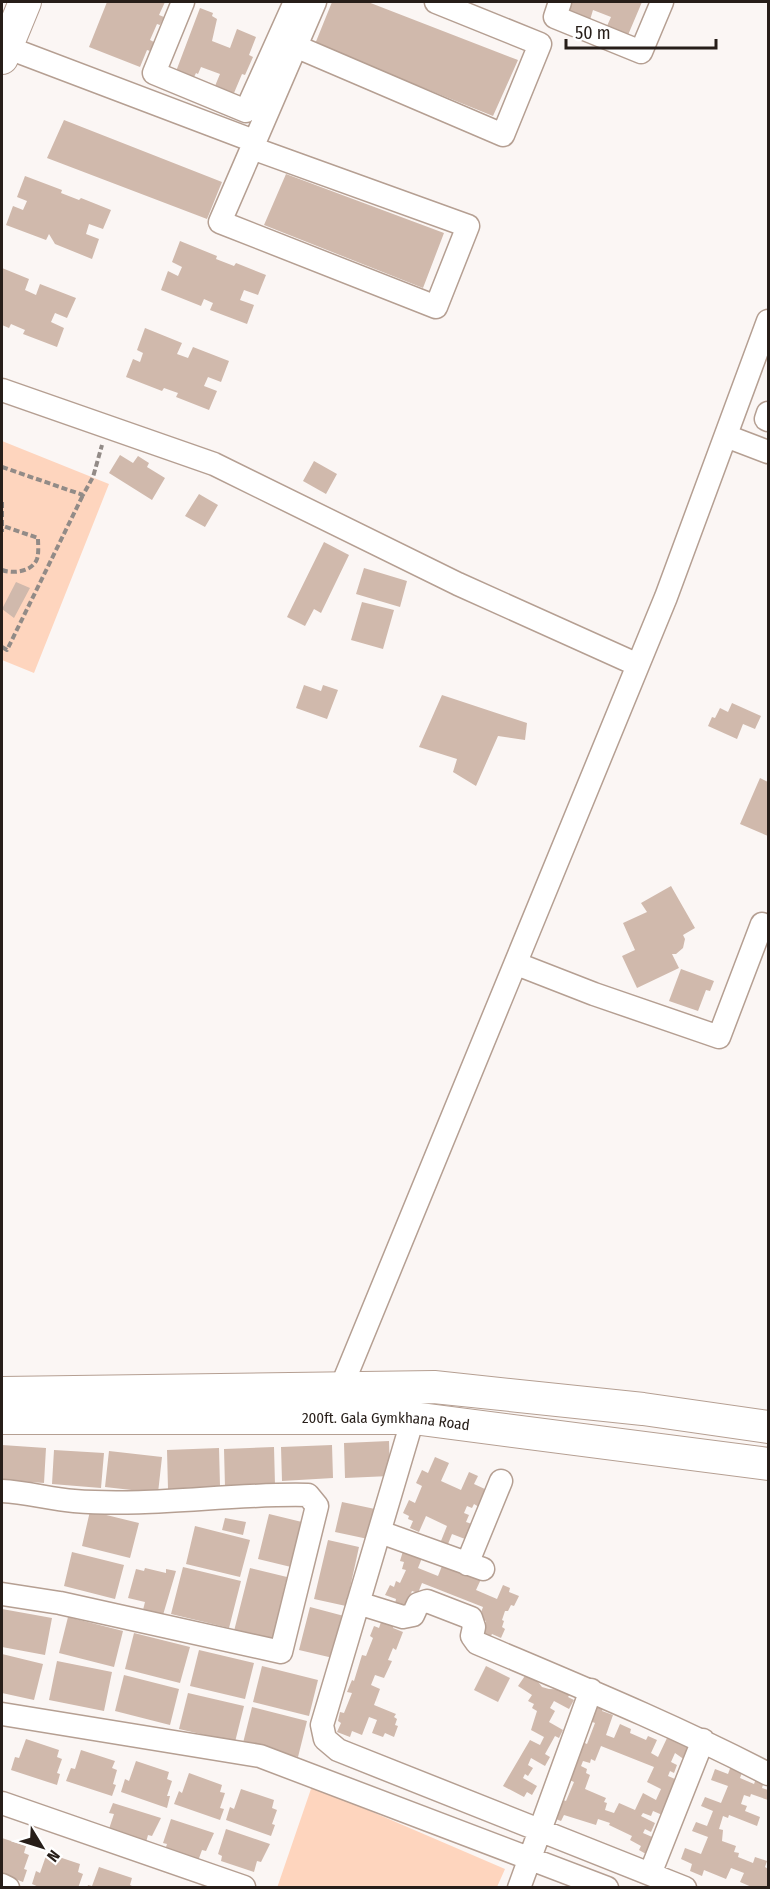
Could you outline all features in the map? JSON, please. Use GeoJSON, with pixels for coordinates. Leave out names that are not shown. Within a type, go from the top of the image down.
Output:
{"type":"FeatureCollection","features":[{"type":"Feature","properties":{"kind":"street"},"geometry":{"type":"LineString","coordinates":[[25,2],[4,52],[253,145],[468,226],[436,307],[220,222],[253,145],[295,46],[315,2]]}},
{"type":"Feature","properties":{"kind":"street"},"geometry":{"type":"LineString","coordinates":[[183,2],[154,73],[246,111],[295,2]]}},
{"type":"Feature","properties":{"kind":"street"},"geometry":{"type":"LineString","coordinates":[[295,46],[503,135],[540,44],[436,2]]}},
{"type":"Feature","properties":{"kind":"street"},"geometry":{"type":"LineString","coordinates":[[560,2],[555,17],[641,52],[662,2]]}},
{"type":"Feature","properties":{"kind":"street"},"geometry":{"type":"LineString","coordinates":[[335,1403],[666,597],[768,321]]}},
{"type":"Feature","properties":{"kind":"street"},"geometry":{"type":"LineString","coordinates":[[2,390],[214,464],[458,584],[638,665]]}},
{"type":"Feature","properties":{"kind":"street"},"geometry":{"type":"LineString","coordinates":[[768,413],[766,419],[768,420]]}},
{"type":"Feature","properties":{"kind":"street"},"geometry":{"type":"LineString","coordinates":[[726,436],[768,452]]}},
{"type":"Feature","properties":{"kind":"street"},"geometry":{"type":"LineString","coordinates":[[517,964],[594,994],[719,1037],[762,924]]}},
{"type":"Feature","properties":{"kind":"street"},"geometry":{"type":"LineString","coordinates":[[2,1393],[335,1403],[434,1387],[643,1409],[768,1427]]}},
{"type":"Feature","properties":{"kind":"street","name":"200ft. Gala Gymkhana Road"},"geometry":{"type":"LineString","coordinates":[[2,1418],[335,1403],[413,1418],[768,1464]]}},
{"type":"Feature","properties":{"kind":"street"},"geometry":{"type":"LineString","coordinates":[[413,1418],[322,1725],[325,1739],[338,1750],[685,1887]]}},
{"type":"Feature","properties":{"kind":"street"},"geometry":{"type":"LineString","coordinates":[[380,1532],[475,1566],[501,1481]]}},
{"type":"Feature","properties":{"kind":"street"},"geometry":{"type":"LineString","coordinates":[[2,1491],[74,1501],[124,1502],[272,1494],[308,1495],[317,1506],[281,1652],[60,1603],[2,1594]]}},
{"type":"Feature","properties":{"kind":"street"},"geometry":{"type":"LineString","coordinates":[[358,1603],[403,1617],[413,1615],[418,1604],[427,1600],[471,1618],[474,1627],[472,1636],[477,1643],[703,1740],[768,1774]]}},
{"type":"Feature","properties":{"kind":"street"},"geometry":{"type":"LineString","coordinates":[[519,1887],[591,1690]]}},
{"type":"Feature","properties":{"kind":"street"},"geometry":{"type":"LineString","coordinates":[[2,1713],[260,1756],[607,1887]]}},
{"type":"Feature","properties":{"kind":"street"},"geometry":{"type":"LineString","coordinates":[[650,1874],[703,1740]]}},
{"type":"Feature","properties":{"kind":"street"},"geometry":{"type":"LineString","coordinates":[[2,1803],[244,1887]]}},
{"type":"Feature","properties":{"kind":"street"},"geometry":{"type":"LineString","coordinates":[[2,1885],[8,1887]]}},
{"type":"Feature","properties":{"kind":"path"},"geometry":{"type":"LineString","coordinates":[[2,647],[7,650],[93,477],[108,427]]}},
{"type":"Feature","properties":{"kind":"path"},"geometry":{"type":"LineString","coordinates":[[2,467],[83,495]]}},
{"type":"Feature","properties":{"kind":"path"},"geometry":{"type":"LineString","coordinates":[[2,502],[2,532]]}},
{"type":"Feature","properties":{"kind":"path"},"geometry":{"type":"LineString","coordinates":[[2,570],[16,572],[32,565],[37,558],[38,538],[3,526]]}},
{"type":"Feature","properties":{"kind":"shaded area"},"geometry":{"type":"Polygon","coordinates":[[[2,441],[109,484],[34,673],[2,660],[2,441]]]}},
{"type":"Feature","properties":{"kind":"shaded area"},"geometry":{"type":"Polygon","coordinates":[[[312,1786],[505,1869],[497,1887],[277,1888],[312,1786]]]}},
{"type":"Feature","properties":{"kind":"building"},"geometry":{"type":"Polygon","coordinates":[[[107,2],[165,2],[159,15],[164,17],[160,25],[157,24],[150,40],[154,42],[150,51],[147,50],[140,67],[89,47],[107,2]]]}},
{"type":"Feature","properties":{"kind":"building"},"geometry":{"type":"Polygon","coordinates":[[[332,2],[368,2],[518,60],[493,116],[315,44],[332,2]]]}},
{"type":"Feature","properties":{"kind":"building"},"geometry":{"type":"Polygon","coordinates":[[[567,2],[642,2],[628,35],[607,26],[611,17],[593,10],[590,20],[564,10],[567,2]]]}},
{"type":"Feature","properties":{"kind":"building"},"geometry":{"type":"Polygon","coordinates":[[[200,8],[213,13],[212,16],[217,19],[212,41],[230,48],[237,29],[256,37],[249,55],[253,57],[234,93],[215,86],[220,74],[201,67],[193,79],[175,74],[200,8]]]}},
{"type":"Feature","properties":{"kind":"building"},"geometry":{"type":"Polygon","coordinates":[[[64,120],[222,182],[207,219],[47,158],[64,120]]]}},
{"type":"Feature","properties":{"kind":"building"},"geometry":{"type":"Polygon","coordinates":[[[286,174],[444,233],[423,288],[264,225],[286,174]]]}},
{"type":"Feature","properties":{"kind":"building"},"geometry":{"type":"Polygon","coordinates":[[[25,176],[62,190],[61,193],[111,210],[103,229],[89,224],[86,234],[99,239],[92,259],[55,244],[49,234],[46,240],[6,225],[13,206],[23,210],[27,201],[17,197],[25,176]]]}},
{"type":"Feature","properties":{"kind":"building"},"geometry":{"type":"Polygon","coordinates":[[[180,241],[217,256],[216,259],[234,266],[236,263],[266,275],[258,295],[244,290],[240,300],[254,305],[247,324],[210,310],[213,303],[204,299],[201,306],[161,290],[168,271],[178,276],[182,267],[172,262],[180,241]]]}},
{"type":"Feature","properties":{"kind":"building"},"geometry":{"type":"Polygon","coordinates":[[[2,268],[29,279],[25,290],[36,295],[40,284],[76,298],[67,318],[55,313],[51,322],[64,328],[57,347],[23,334],[25,330],[11,324],[9,328],[2,325],[2,268]]]}},
{"type":"Feature","properties":{"kind":"building"},"geometry":{"type":"Polygon","coordinates":[[[145,328],[182,343],[177,354],[188,358],[193,347],[229,361],[221,382],[208,377],[204,386],[217,391],[209,410],[176,397],[178,393],[164,388],[162,391],[126,377],[133,359],[140,362],[143,353],[137,350],[145,328]]]}},
{"type":"Feature","properties":{"kind":"building"},"geometry":{"type":"Polygon","coordinates":[[[120,455],[133,463],[138,456],[149,463],[147,467],[165,478],[152,500],[109,473],[120,455]]]}},
{"type":"Feature","properties":{"kind":"building"},"geometry":{"type":"Polygon","coordinates":[[[314,461],[337,474],[326,494],[303,481],[314,461]]]}},
{"type":"Feature","properties":{"kind":"building"},"geometry":{"type":"Polygon","coordinates":[[[199,494],[218,505],[205,527],[185,516],[199,494]]]}},
{"type":"Feature","properties":{"kind":"building"},"geometry":{"type":"Polygon","coordinates":[[[324,542],[349,555],[321,613],[314,609],[305,626],[287,617],[324,542]]]}},
{"type":"Feature","properties":{"kind":"building"},"geometry":{"type":"Polygon","coordinates":[[[364,568],[407,581],[400,607],[356,594],[364,568]]]}},
{"type":"Feature","properties":{"kind":"building"},"geometry":{"type":"Polygon","coordinates":[[[16,582],[30,588],[14,618],[2,609],[16,582]]]}},
{"type":"Feature","properties":{"kind":"building"},"geometry":{"type":"Polygon","coordinates":[[[362,602],[394,610],[383,649],[351,640],[362,602]]]}},
{"type":"Feature","properties":{"kind":"building"},"geometry":{"type":"Polygon","coordinates":[[[304,685],[321,691],[323,685],[338,690],[327,719],[296,708],[304,685]]]}},
{"type":"Feature","properties":{"kind":"building"},"geometry":{"type":"Polygon","coordinates":[[[442,695],[527,723],[525,740],[498,736],[476,786],[453,772],[457,759],[419,747],[442,695]]]}},
{"type":"Feature","properties":{"kind":"building"},"geometry":{"type":"Polygon","coordinates":[[[732,703],[761,716],[755,729],[743,724],[737,739],[708,726],[720,708],[728,712],[732,703]]]}},
{"type":"Feature","properties":{"kind":"building"},"geometry":{"type":"Polygon","coordinates":[[[760,778],[768,782],[768,836],[740,824],[760,778]]]}},
{"type":"Feature","properties":{"kind":"building"},"geometry":{"type":"Polygon","coordinates":[[[671,886],[695,928],[683,935],[685,939],[683,948],[676,954],[672,954],[679,968],[637,988],[622,956],[635,950],[623,923],[647,912],[641,903],[671,886]]]}},
{"type":"Feature","properties":{"kind":"building"},"geometry":{"type":"Polygon","coordinates":[[[681,969],[714,981],[710,991],[706,990],[698,1011],[669,1001],[681,969]]]}},
{"type":"Feature","properties":{"kind":"building"},"geometry":{"type":"Polygon","coordinates":[[[389,1441],[390,1476],[345,1478],[344,1443],[389,1441]]]}},
{"type":"Feature","properties":{"kind":"building"},"geometry":{"type":"Polygon","coordinates":[[[2,1445],[46,1448],[44,1483],[2,1480],[2,1445]]]}},
{"type":"Feature","properties":{"kind":"building"},"geometry":{"type":"Polygon","coordinates":[[[332,1445],[333,1478],[282,1481],[281,1447],[332,1445]]]}},
{"type":"Feature","properties":{"kind":"building"},"geometry":{"type":"Polygon","coordinates":[[[274,1447],[275,1485],[225,1487],[224,1449],[274,1447]]]}},
{"type":"Feature","properties":{"kind":"building"},"geometry":{"type":"Polygon","coordinates":[[[219,1448],[220,1486],[168,1489],[167,1450],[219,1448]]]}},
{"type":"Feature","properties":{"kind":"building"},"geometry":{"type":"Polygon","coordinates":[[[54,1450],[104,1453],[101,1488],[52,1484],[54,1450]]]}},
{"type":"Feature","properties":{"kind":"building"},"geometry":{"type":"Polygon","coordinates":[[[109,1451],[162,1457],[158,1493],[105,1487],[109,1451]]]}},
{"type":"Feature","properties":{"kind":"building"},"geometry":{"type":"Polygon","coordinates":[[[435,1457],[449,1463],[441,1481],[461,1490],[469,1472],[478,1476],[474,1484],[487,1490],[479,1507],[474,1504],[472,1508],[467,1506],[464,1513],[469,1515],[466,1522],[472,1524],[465,1539],[452,1534],[448,1544],[441,1541],[447,1526],[426,1516],[419,1532],[410,1528],[413,1521],[403,1513],[409,1500],[415,1503],[422,1486],[416,1483],[422,1470],[428,1473],[435,1457]]]}},
{"type":"Feature","properties":{"kind":"building"},"geometry":{"type":"Polygon","coordinates":[[[342,1502],[375,1509],[368,1539],[335,1532],[342,1502]]]}},
{"type":"Feature","properties":{"kind":"building"},"geometry":{"type":"Polygon","coordinates":[[[90,1511],[139,1523],[130,1558],[82,1546],[90,1511]]]}},
{"type":"Feature","properties":{"kind":"building"},"geometry":{"type":"Polygon","coordinates":[[[269,1514],[302,1522],[291,1567],[258,1559],[269,1514]]]}},
{"type":"Feature","properties":{"kind":"building"},"geometry":{"type":"Polygon","coordinates":[[[225,1518],[246,1522],[243,1535],[222,1530],[225,1518]]]}},
{"type":"Feature","properties":{"kind":"building"},"geometry":{"type":"Polygon","coordinates":[[[195,1526],[250,1540],[240,1577],[186,1564],[195,1526]]]}},
{"type":"Feature","properties":{"kind":"building"},"geometry":{"type":"Polygon","coordinates":[[[328,1540],[359,1547],[346,1606],[314,1599],[328,1540]]]}},
{"type":"Feature","properties":{"kind":"building"},"geometry":{"type":"Polygon","coordinates":[[[403,1551],[424,1553],[418,1568],[438,1576],[444,1561],[482,1577],[476,1590],[497,1599],[503,1585],[510,1588],[509,1592],[519,1596],[514,1606],[511,1605],[508,1611],[505,1611],[502,1627],[505,1629],[501,1638],[492,1634],[488,1641],[479,1638],[486,1621],[479,1618],[483,1607],[422,1583],[418,1593],[412,1591],[405,1608],[395,1604],[396,1599],[385,1595],[390,1585],[394,1587],[396,1581],[400,1583],[406,1570],[402,1569],[404,1562],[400,1561],[403,1551]]]}},
{"type":"Feature","properties":{"kind":"building"},"geometry":{"type":"Polygon","coordinates":[[[72,1552],[124,1565],[115,1599],[64,1586],[72,1552]]]}},
{"type":"Feature","properties":{"kind":"building"},"geometry":{"type":"Polygon","coordinates":[[[183,1567],[241,1581],[229,1628],[171,1614],[183,1567]]]}},
{"type":"Feature","properties":{"kind":"building"},"geometry":{"type":"Polygon","coordinates":[[[145,1568],[166,1573],[166,1569],[176,1571],[163,1615],[143,1610],[145,1602],[128,1598],[136,1569],[144,1571],[145,1568]]]}},
{"type":"Feature","properties":{"kind":"building"},"geometry":{"type":"Polygon","coordinates":[[[250,1568],[287,1577],[272,1640],[234,1631],[250,1568]]]}},
{"type":"Feature","properties":{"kind":"building"},"geometry":{"type":"Polygon","coordinates":[[[310,1607],[344,1616],[333,1658],[299,1650],[310,1607]]]}},
{"type":"Feature","properties":{"kind":"building"},"geometry":{"type":"Polygon","coordinates":[[[2,1609],[52,1618],[45,1655],[2,1647],[2,1609]]]}},
{"type":"Feature","properties":{"kind":"building"},"geometry":{"type":"Polygon","coordinates":[[[68,1617],[123,1631],[114,1667],[59,1653],[68,1617]]]}},
{"type":"Feature","properties":{"kind":"building"},"geometry":{"type":"Polygon","coordinates":[[[382,1619],[394,1624],[393,1628],[403,1632],[396,1650],[393,1648],[388,1660],[392,1661],[384,1678],[375,1675],[371,1685],[380,1689],[374,1705],[396,1714],[395,1725],[398,1726],[394,1737],[385,1733],[383,1737],[372,1733],[377,1720],[369,1717],[362,1735],[352,1731],[350,1737],[337,1732],[341,1723],[338,1721],[340,1712],[344,1713],[352,1693],[347,1692],[352,1680],[354,1681],[362,1655],[366,1656],[373,1638],[370,1636],[374,1626],[379,1628],[382,1619]]]}},
{"type":"Feature","properties":{"kind":"building"},"geometry":{"type":"Polygon","coordinates":[[[134,1633],[190,1647],[180,1683],[125,1669],[134,1633]]]}},
{"type":"Feature","properties":{"kind":"building"},"geometry":{"type":"Polygon","coordinates":[[[199,1650],[254,1663],[245,1699],[190,1686],[199,1650]]]}},
{"type":"Feature","properties":{"kind":"building"},"geometry":{"type":"Polygon","coordinates":[[[2,1654],[43,1664],[34,1700],[2,1693],[2,1654]]]}},
{"type":"Feature","properties":{"kind":"building"},"geometry":{"type":"Polygon","coordinates":[[[57,1661],[112,1672],[104,1711],[49,1700],[57,1661]]]}},
{"type":"Feature","properties":{"kind":"building"},"geometry":{"type":"Polygon","coordinates":[[[262,1666],[318,1680],[309,1716],[253,1702],[262,1666]]]}},
{"type":"Feature","properties":{"kind":"building"},"geometry":{"type":"Polygon","coordinates":[[[486,1666],[510,1678],[498,1702],[474,1690],[486,1666]]]}},
{"type":"Feature","properties":{"kind":"building"},"geometry":{"type":"Polygon","coordinates":[[[529,1670],[542,1687],[573,1690],[568,1697],[574,1700],[569,1709],[554,1701],[550,1708],[555,1711],[549,1722],[563,1730],[559,1738],[555,1736],[545,1754],[550,1757],[545,1766],[531,1758],[528,1765],[533,1768],[528,1776],[525,1774],[523,1778],[537,1786],[532,1795],[527,1792],[524,1797],[503,1786],[530,1740],[540,1745],[544,1737],[531,1730],[537,1711],[532,1708],[534,1704],[528,1701],[532,1695],[518,1686],[529,1670]]]}},
{"type":"Feature","properties":{"kind":"building"},"geometry":{"type":"Polygon","coordinates":[[[124,1675],[179,1689],[170,1725],[115,1711],[124,1675]]]}},
{"type":"Feature","properties":{"kind":"building"},"geometry":{"type":"Polygon","coordinates":[[[188,1693],[244,1706],[235,1742],[179,1729],[188,1693]]]}},
{"type":"Feature","properties":{"kind":"building"},"geometry":{"type":"Polygon","coordinates":[[[592,1703],[604,1707],[602,1711],[613,1715],[606,1735],[614,1738],[620,1724],[631,1729],[630,1733],[646,1740],[648,1736],[657,1740],[651,1753],[658,1757],[668,1736],[694,1742],[685,1760],[675,1753],[671,1762],[677,1765],[674,1773],[670,1771],[668,1776],[682,1782],[667,1817],[653,1811],[651,1816],[643,1813],[641,1816],[655,1823],[651,1832],[645,1829],[643,1833],[659,1840],[646,1854],[639,1850],[641,1846],[630,1840],[632,1836],[609,1825],[610,1823],[598,1819],[596,1825],[564,1815],[561,1821],[548,1816],[553,1796],[566,1801],[574,1782],[560,1776],[574,1738],[587,1744],[595,1723],[582,1718],[592,1703]],[[601,1746],[595,1761],[591,1759],[590,1763],[583,1761],[581,1766],[587,1769],[586,1773],[590,1775],[585,1789],[606,1798],[605,1810],[614,1813],[619,1803],[635,1810],[643,1793],[656,1800],[661,1789],[647,1782],[654,1767],[601,1746]]]}},
{"type":"Feature","properties":{"kind":"building"},"geometry":{"type":"Polygon","coordinates":[[[252,1707],[307,1721],[298,1757],[243,1743],[252,1707]]]}},
{"type":"Feature","properties":{"kind":"building"},"geometry":{"type":"Polygon","coordinates":[[[26,1739],[59,1750],[57,1757],[62,1759],[57,1773],[60,1774],[57,1785],[11,1770],[15,1757],[19,1758],[26,1739]]]}},
{"type":"Feature","properties":{"kind":"building"},"geometry":{"type":"Polygon","coordinates":[[[81,1750],[115,1761],[112,1768],[117,1770],[113,1784],[116,1785],[112,1796],[66,1781],[71,1768],[75,1769],[81,1750]]]}},
{"type":"Feature","properties":{"kind":"building"},"geometry":{"type":"Polygon","coordinates":[[[136,1761],[169,1772],[167,1779],[172,1781],[167,1796],[170,1796],[167,1808],[121,1792],[125,1779],[129,1781],[136,1761]]]}},
{"type":"Feature","properties":{"kind":"building"},"geometry":{"type":"Polygon","coordinates":[[[731,1766],[743,1770],[740,1778],[754,1784],[757,1776],[765,1778],[762,1788],[768,1790],[768,1800],[751,1794],[750,1797],[744,1795],[741,1804],[747,1806],[745,1811],[760,1817],[757,1826],[729,1815],[728,1818],[723,1816],[719,1829],[723,1830],[722,1841],[736,1846],[734,1852],[739,1853],[738,1857],[753,1863],[755,1857],[767,1861],[765,1867],[768,1869],[768,1888],[754,1888],[740,1882],[744,1873],[731,1868],[726,1879],[704,1870],[702,1876],[690,1871],[692,1864],[681,1859],[685,1848],[701,1854],[708,1837],[692,1831],[696,1822],[707,1826],[713,1811],[701,1806],[705,1797],[721,1803],[728,1786],[711,1780],[715,1769],[728,1774],[731,1766]]]}},
{"type":"Feature","properties":{"kind":"building"},"geometry":{"type":"Polygon","coordinates":[[[189,1773],[222,1785],[220,1792],[225,1793],[220,1808],[224,1809],[220,1820],[174,1804],[179,1791],[182,1793],[189,1773]]]}},
{"type":"Feature","properties":{"kind":"building"},"geometry":{"type":"Polygon","coordinates":[[[241,1789],[274,1800],[272,1808],[277,1810],[271,1836],[226,1820],[230,1807],[234,1809],[241,1789]]]}},
{"type":"Feature","properties":{"kind":"building"},"geometry":{"type":"Polygon","coordinates":[[[113,1803],[161,1818],[152,1836],[148,1835],[145,1846],[109,1829],[114,1814],[109,1813],[113,1803]]]}},
{"type":"Feature","properties":{"kind":"building"},"geometry":{"type":"Polygon","coordinates":[[[171,1819],[214,1833],[206,1851],[202,1850],[198,1861],[165,1850],[167,1844],[163,1843],[171,1819]]]}},
{"type":"Feature","properties":{"kind":"building"},"geometry":{"type":"Polygon","coordinates":[[[226,1829],[270,1844],[261,1862],[257,1861],[254,1872],[221,1861],[222,1856],[218,1854],[226,1829]]]}},
{"type":"Feature","properties":{"kind":"building"},"geometry":{"type":"Polygon","coordinates":[[[2,1838],[26,1846],[24,1853],[29,1855],[24,1869],[27,1870],[23,1882],[2,1874],[2,1838]]]}},
{"type":"Feature","properties":{"kind":"building"},"geometry":{"type":"Polygon","coordinates":[[[47,1853],[80,1864],[78,1872],[83,1874],[78,1888],[41,1888],[32,1884],[36,1871],[40,1873],[47,1853]]]}},
{"type":"Feature","properties":{"kind":"building"},"geometry":{"type":"Polygon","coordinates":[[[99,1867],[132,1878],[130,1885],[136,1888],[87,1888],[88,1885],[92,1886],[99,1867]]]}}]}
